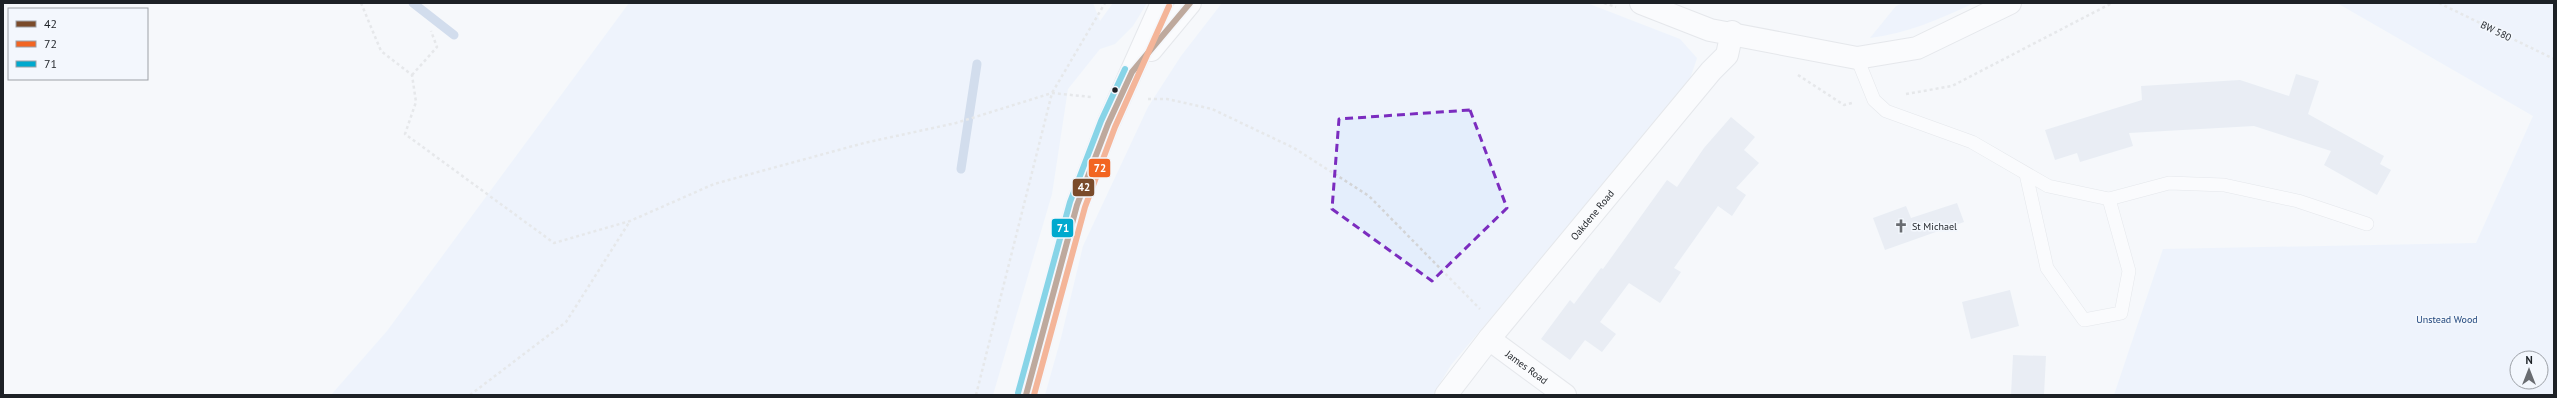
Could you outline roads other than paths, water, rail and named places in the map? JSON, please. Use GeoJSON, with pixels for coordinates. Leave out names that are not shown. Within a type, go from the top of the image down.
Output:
{"type":"FeatureCollection","features":[{"type":"Feature","properties":{"kind":"main road"},"geometry":{"type":"LineString","coordinates":[[1026,395],[1077,205],[1119,100],[1162,3]]}},
{"type":"Feature","properties":{"kind":"main road"},"geometry":{"type":"LineString","coordinates":[[1132,72],[1190,3]]}},
{"type":"Feature","properties":{"kind":"main road"},"geometry":{"type":"LineString","coordinates":[[1641,3],[1710,30],[1732,32],[1783,45],[1857,58],[1917,48],[2010,3]]}},
{"type":"Feature","properties":{"kind":"main road","name":"Oakdene Road"},"geometry":{"type":"LineString","coordinates":[[1446,395],[1494,333],[1711,71],[1727,55],[1732,32]]}},
{"type":"Feature","properties":{"kind":"main road","name":"James Road"},"geometry":{"type":"LineString","coordinates":[[1494,333],[1565,395]]}},
{"type":"Feature","properties":{"kind":"lane"},"geometry":{"type":"LineString","coordinates":[[1857,58],[1874,100],[1886,111],[1972,142],[2048,186],[2109,199],[2169,183],[2224,185],[2298,201],[2367,224]]}},
{"type":"Feature","properties":{"kind":"lane"},"geometry":{"type":"LineString","coordinates":[[2026,174],[2047,268],[2084,320],[2122,313],[2130,271],[2109,199]]}},
{"type":"Feature","properties":{"kind":"waterway"},"geometry":{"type":"LineString","coordinates":[[413,3],[454,35]]}},
{"type":"Feature","properties":{"kind":"waterway"},"geometry":{"type":"LineString","coordinates":[[961,169],[977,64]]}},
{"type":"Feature","properties":{"kind":"place","name":"St Michael"},"geometry":{"type":"Point","coordinates":[1901,226]}},
{"type":"Feature","properties":{"kind":"park label","name":"Unstead Wood"},"geometry":{"type":"Point","coordinates":[2447,319]}}]}
